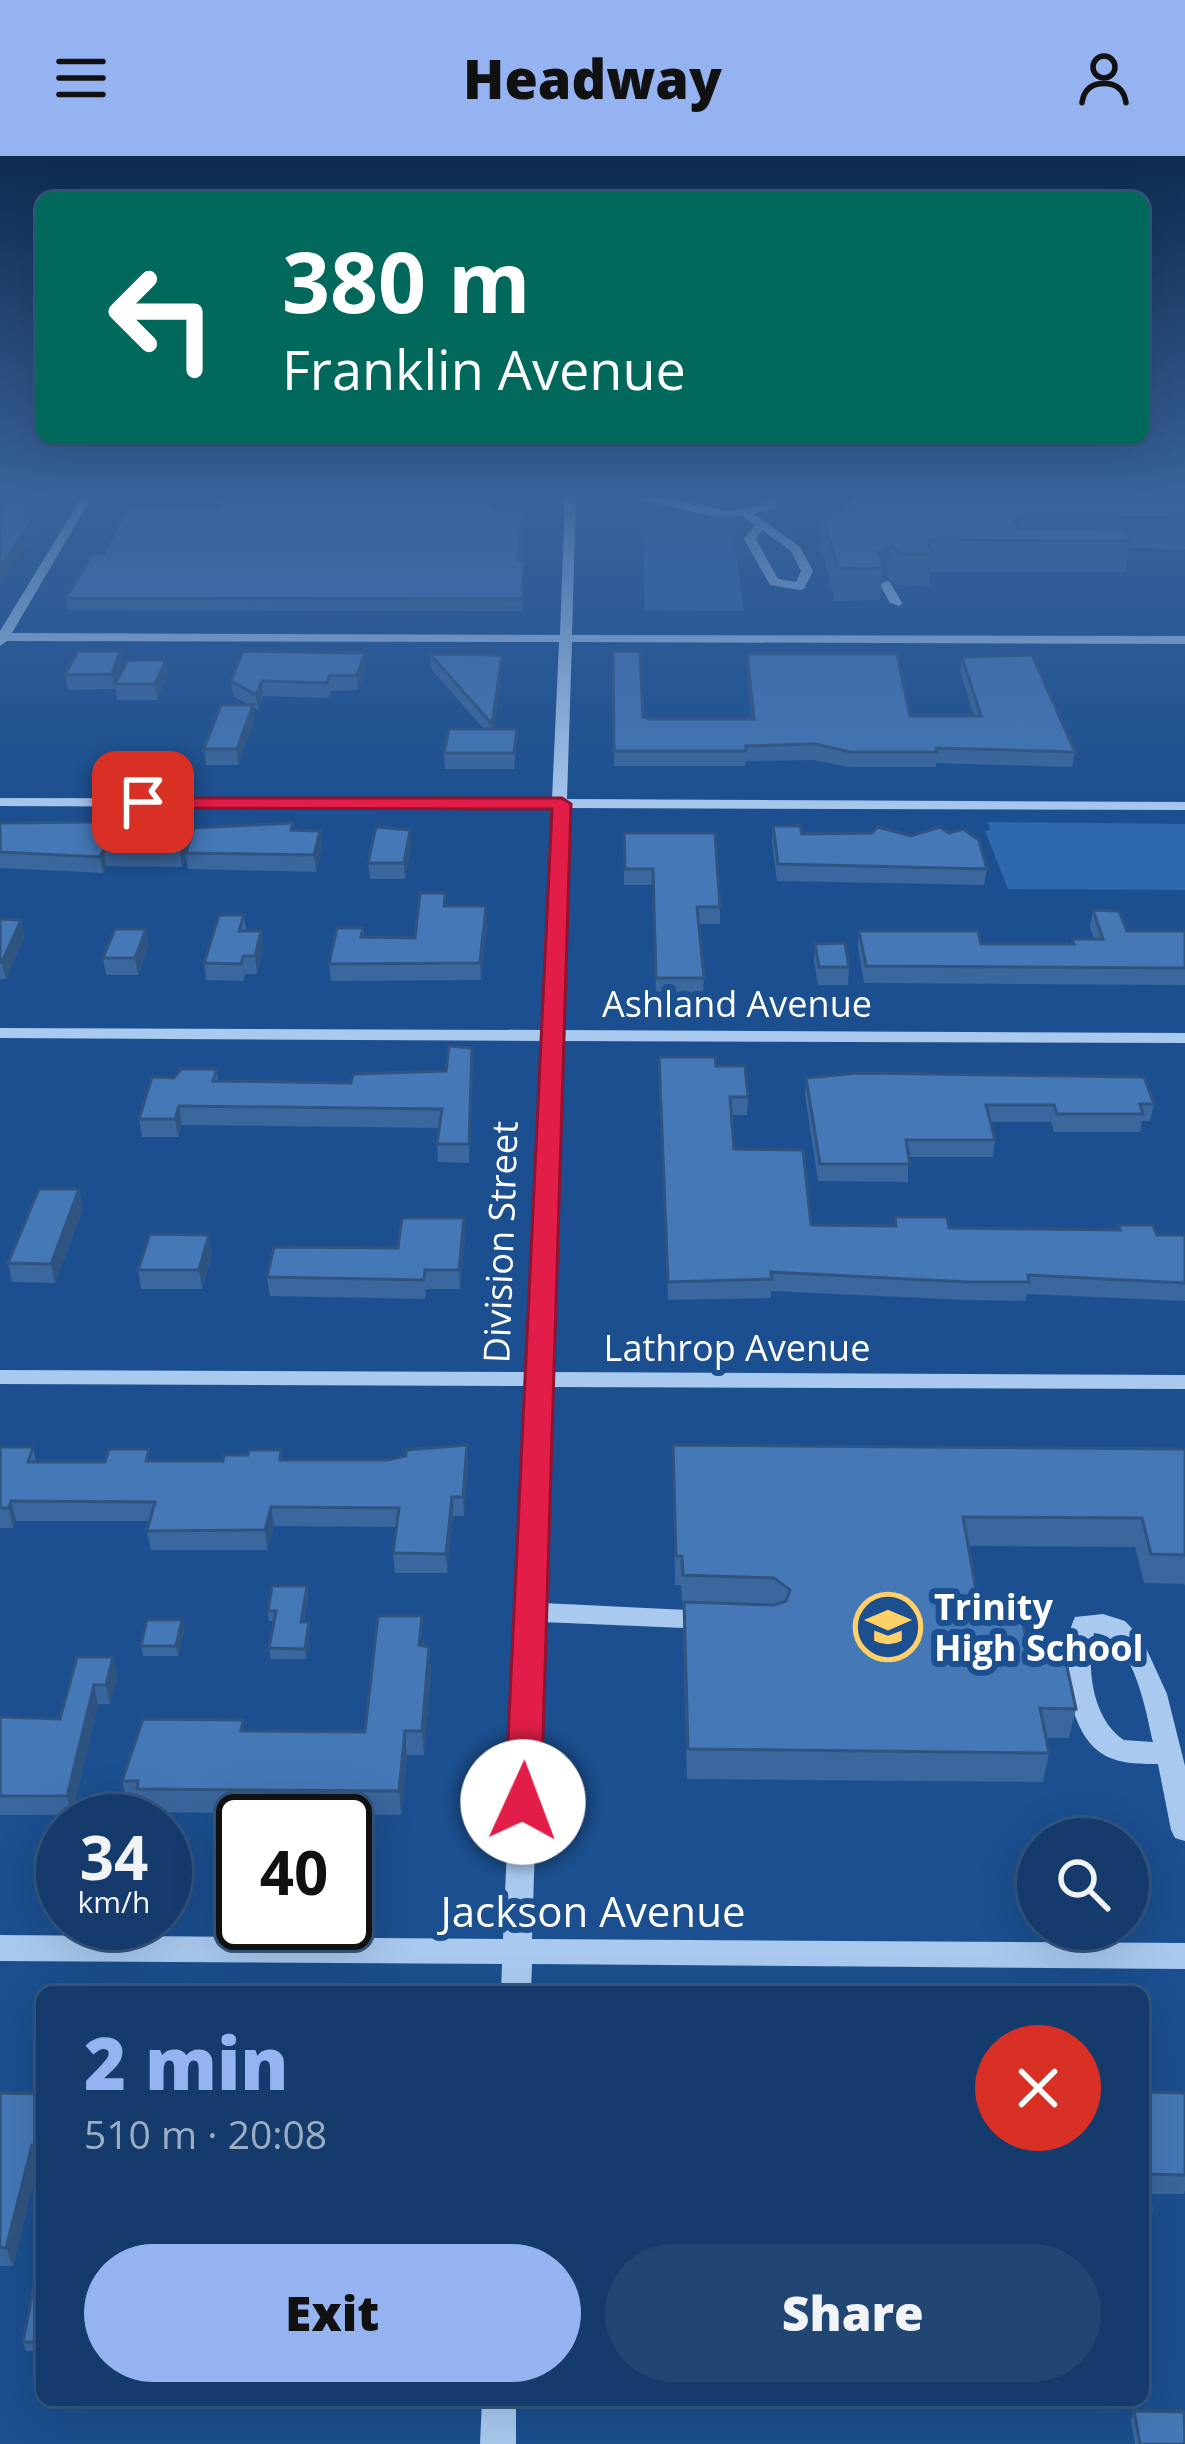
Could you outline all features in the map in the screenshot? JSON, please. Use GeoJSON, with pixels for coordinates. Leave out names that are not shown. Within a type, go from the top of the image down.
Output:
{"type":"FeatureCollection","features":[{"type":"Feature","properties":{"kind":"street"},"geometry":{"type":"LineString","coordinates":[[1,639],[23,602]]}},
{"type":"Feature","properties":{"kind":"street","name":"Division Street"},"geometry":{"type":"LineString","coordinates":[[516,1986],[569,602]]}},
{"type":"Feature","properties":{"kind":"street"},"geometry":{"type":"LineString","coordinates":[[1,639],[1185,640]]}},
{"type":"Feature","properties":{"kind":"street"},"geometry":{"type":"LineString","coordinates":[[0,802],[1185,806]]}},
{"type":"Feature","properties":{"kind":"street","name":"Ashland Avenue"},"geometry":{"type":"LineString","coordinates":[[0,1033],[1185,1038]]}},
{"type":"Feature","properties":{"kind":"street","name":"Lathrop Avenue"},"geometry":{"type":"LineString","coordinates":[[0,1376],[1185,1382]]}},
{"type":"Feature","properties":{"kind":"street"},"geometry":{"type":"LineString","coordinates":[[530,1612],[730,1620]]}},
{"type":"Feature","properties":{"kind":"street"},"geometry":{"type":"LineString","coordinates":[[1166,1753],[1128,1752],[1107,1743],[1094,1724],[1077,1653],[1084,1624],[1104,1623],[1120,1630],[1138,1651],[1166,1753],[1185,1830]]}},
{"type":"Feature","properties":{"kind":"street","name":"Jackson Avenue"},"geometry":{"type":"LineString","coordinates":[[0,1948],[1185,1956]]}},
{"type":"Feature","properties":{"kind":"street"},"geometry":{"type":"LineString","coordinates":[[498,2444],[500,2406]]}},
{"type":"Feature","properties":{"kind":"shaded area"},"geometry":{"type":"Polygon","coordinates":[[[645,602],[743,602],[744,611],[645,610],[645,602]]]}},
{"type":"Feature","properties":{"kind":"shaded area"},"geometry":{"type":"Polygon","coordinates":[[[988,822],[1185,824],[1185,890],[1008,889],[985,831],[990,830],[988,822]]]}},
{"type":"Feature","properties":{"kind":"building"},"geometry":{"type":"Polygon","coordinates":[[[78,651],[120,651],[112,674],[65,675],[78,651]]]}},
{"type":"Feature","properties":{"kind":"building"},"geometry":{"type":"Polygon","coordinates":[[[243,651],[365,653],[357,675],[329,676],[327,683],[262,681],[256,695],[231,681],[243,651]]]}},
{"type":"Feature","properties":{"kind":"building"},"geometry":{"type":"Polygon","coordinates":[[[613,651],[640,651],[643,717],[650,719],[754,719],[747,654],[897,654],[910,716],[981,716],[962,657],[1032,655],[1075,752],[936,748],[937,752],[851,752],[815,744],[746,746],[746,751],[614,751],[613,651]]]}},
{"type":"Feature","properties":{"kind":"building"},"geometry":{"type":"Polygon","coordinates":[[[430,654],[502,655],[492,724],[430,654]]]}},
{"type":"Feature","properties":{"kind":"building"},"geometry":{"type":"Polygon","coordinates":[[[128,660],[166,660],[155,684],[115,684],[128,660]]]}},
{"type":"Feature","properties":{"kind":"building"},"geometry":{"type":"Polygon","coordinates":[[[221,705],[253,705],[237,749],[204,749],[221,705]]]}},
{"type":"Feature","properties":{"kind":"building"},"geometry":{"type":"Polygon","coordinates":[[[449,729],[517,729],[514,753],[444,753],[449,729]]]}},
{"type":"Feature","properties":{"kind":"building"},"geometry":{"type":"Polygon","coordinates":[[[192,821],[180,850],[104,850],[100,857],[0,852],[0,823],[192,821]]]}},
{"type":"Feature","properties":{"kind":"building"},"geometry":{"type":"Polygon","coordinates":[[[293,823],[291,830],[320,831],[314,855],[186,853],[194,828],[293,823]]]}},
{"type":"Feature","properties":{"kind":"building"},"geometry":{"type":"Polygon","coordinates":[[[773,826],[800,826],[802,834],[872,833],[878,827],[911,836],[940,827],[949,833],[963,829],[979,840],[987,869],[778,864],[773,826]]]}},
{"type":"Feature","properties":{"kind":"building"},"geometry":{"type":"Polygon","coordinates":[[[376,827],[410,830],[404,863],[368,863],[376,827]]]}},
{"type":"Feature","properties":{"kind":"building"},"geometry":{"type":"Polygon","coordinates":[[[624,833],[715,833],[720,907],[697,907],[704,978],[656,978],[653,869],[625,869],[624,833]]]}},
{"type":"Feature","properties":{"kind":"building"},"geometry":{"type":"Polygon","coordinates":[[[420,893],[445,893],[444,906],[486,906],[480,963],[329,964],[337,928],[363,928],[361,937],[415,938],[420,893]]]}},
{"type":"Feature","properties":{"kind":"building"},"geometry":{"type":"Polygon","coordinates":[[[1093,910],[1119,911],[1127,931],[1185,931],[1185,968],[866,966],[859,931],[978,931],[981,944],[1074,944],[1072,939],[1103,939],[1093,910]]]}},
{"type":"Feature","properties":{"kind":"building"},"geometry":{"type":"Polygon","coordinates":[[[219,915],[244,915],[239,931],[261,931],[255,956],[243,956],[241,964],[204,963],[219,915]]]}},
{"type":"Feature","properties":{"kind":"building"},"geometry":{"type":"Polygon","coordinates":[[[0,919],[21,920],[2,962],[0,962],[0,919]]]}},
{"type":"Feature","properties":{"kind":"building"},"geometry":{"type":"Polygon","coordinates":[[[115,929],[146,929],[135,958],[103,958],[115,929]]]}},
{"type":"Feature","properties":{"kind":"building"},"geometry":{"type":"Polygon","coordinates":[[[845,943],[849,967],[819,967],[815,944],[845,943]]]}},
{"type":"Feature","properties":{"kind":"building"},"geometry":{"type":"Polygon","coordinates":[[[449,1046],[472,1048],[469,1144],[437,1144],[442,1109],[179,1106],[175,1119],[139,1119],[152,1077],[174,1078],[181,1069],[217,1069],[213,1081],[351,1083],[353,1074],[446,1071],[449,1046]]]}},
{"type":"Feature","properties":{"kind":"building"},"geometry":{"type":"Polygon","coordinates":[[[659,1057],[715,1057],[716,1066],[745,1066],[748,1097],[730,1097],[734,1149],[803,1150],[811,1225],[896,1226],[895,1217],[947,1217],[949,1228],[1120,1230],[1118,1225],[1153,1225],[1157,1235],[1185,1235],[1185,1283],[1028,1275],[1029,1282],[968,1282],[771,1272],[772,1279],[668,1282],[659,1057]]]}},
{"type":"Feature","properties":{"kind":"building"},"geometry":{"type":"Polygon","coordinates":[[[857,1073],[1144,1077],[1154,1104],[1140,1104],[1143,1114],[1057,1114],[1054,1105],[986,1105],[995,1140],[906,1140],[910,1164],[820,1164],[806,1078],[857,1073]]]}},
{"type":"Feature","properties":{"kind":"building"},"geometry":{"type":"Polygon","coordinates":[[[39,1189],[79,1189],[51,1264],[8,1263],[39,1189]]]}},
{"type":"Feature","properties":{"kind":"building"},"geometry":{"type":"Polygon","coordinates":[[[402,1218],[464,1218],[459,1270],[425,1270],[424,1280],[267,1277],[274,1247],[398,1248],[402,1218]]]}},
{"type":"Feature","properties":{"kind":"building"},"geometry":{"type":"Polygon","coordinates":[[[150,1234],[209,1235],[199,1270],[138,1270],[150,1234]]]}},
{"type":"Feature","properties":{"kind":"building"},"geometry":{"type":"Polygon","coordinates":[[[467,1445],[463,1497],[452,1497],[446,1554],[393,1553],[399,1508],[271,1507],[265,1530],[147,1531],[155,1502],[11,1501],[9,1508],[0,1508],[0,1447],[33,1447],[28,1462],[105,1462],[109,1449],[149,1449],[146,1461],[223,1461],[224,1455],[248,1455],[249,1450],[281,1450],[280,1460],[387,1460],[406,1456],[406,1450],[467,1445]]]}},
{"type":"Feature","properties":{"kind":"building"},"geometry":{"type":"Polygon","coordinates":[[[673,1445],[1185,1449],[1185,1555],[1151,1554],[1142,1518],[963,1517],[978,1601],[1019,1602],[1026,1639],[1061,1639],[1076,1709],[1040,1708],[1049,1753],[688,1749],[684,1602],[774,1605],[786,1601],[790,1590],[774,1578],[683,1575],[682,1556],[676,1556],[673,1445]]]}},
{"type":"Feature","properties":{"kind":"building"},"geometry":{"type":"Polygon","coordinates":[[[272,1586],[307,1586],[301,1622],[309,1622],[305,1649],[269,1648],[276,1611],[268,1611],[272,1586]]]}},
{"type":"Feature","properties":{"kind":"building"},"geometry":{"type":"Polygon","coordinates":[[[378,1616],[422,1616],[419,1645],[429,1647],[422,1731],[405,1731],[399,1791],[137,1789],[138,1781],[122,1781],[143,1719],[243,1720],[241,1731],[365,1732],[378,1616]]]}},
{"type":"Feature","properties":{"kind":"building"},"geometry":{"type":"Polygon","coordinates":[[[147,1620],[182,1620],[176,1646],[141,1646],[147,1620]]]}},
{"type":"Feature","properties":{"kind":"building"},"geometry":{"type":"Polygon","coordinates":[[[77,1657],[113,1657],[106,1685],[94,1685],[67,1794],[0,1796],[0,1717],[60,1719],[77,1657]]]}},
{"type":"Feature","properties":{"kind":"building"},"geometry":{"type":"Polygon","coordinates":[[[1149,2092],[1185,2093],[1185,2175],[1149,2174],[1149,2092]]]}},
{"type":"Feature","properties":{"kind":"building"},"geometry":{"type":"Polygon","coordinates":[[[0,2093],[36,2094],[36,2145],[32,2145],[6,2248],[0,2247],[0,2093]]]}},
{"type":"Feature","properties":{"kind":"building"},"geometry":{"type":"Polygon","coordinates":[[[35,2281],[36,2281],[36,2342],[23,2342],[35,2281]]]}},
{"type":"Feature","properties":{"kind":"building"},"geometry":{"type":"Polygon","coordinates":[[[1134,2411],[1184,2412],[1185,2444],[1140,2444],[1134,2411]]]}},
{"type":"Feature","properties":{"kind":"place","name":"Trinity High School"},"geometry":{"type":"Point","coordinates":[888,1627]}},
{"type":"Feature","properties":{"kind":"route"},"geometry":{"type":"LineString","coordinates":[[143,802],[562,804],[549,1036],[523,1802]]}}]}
